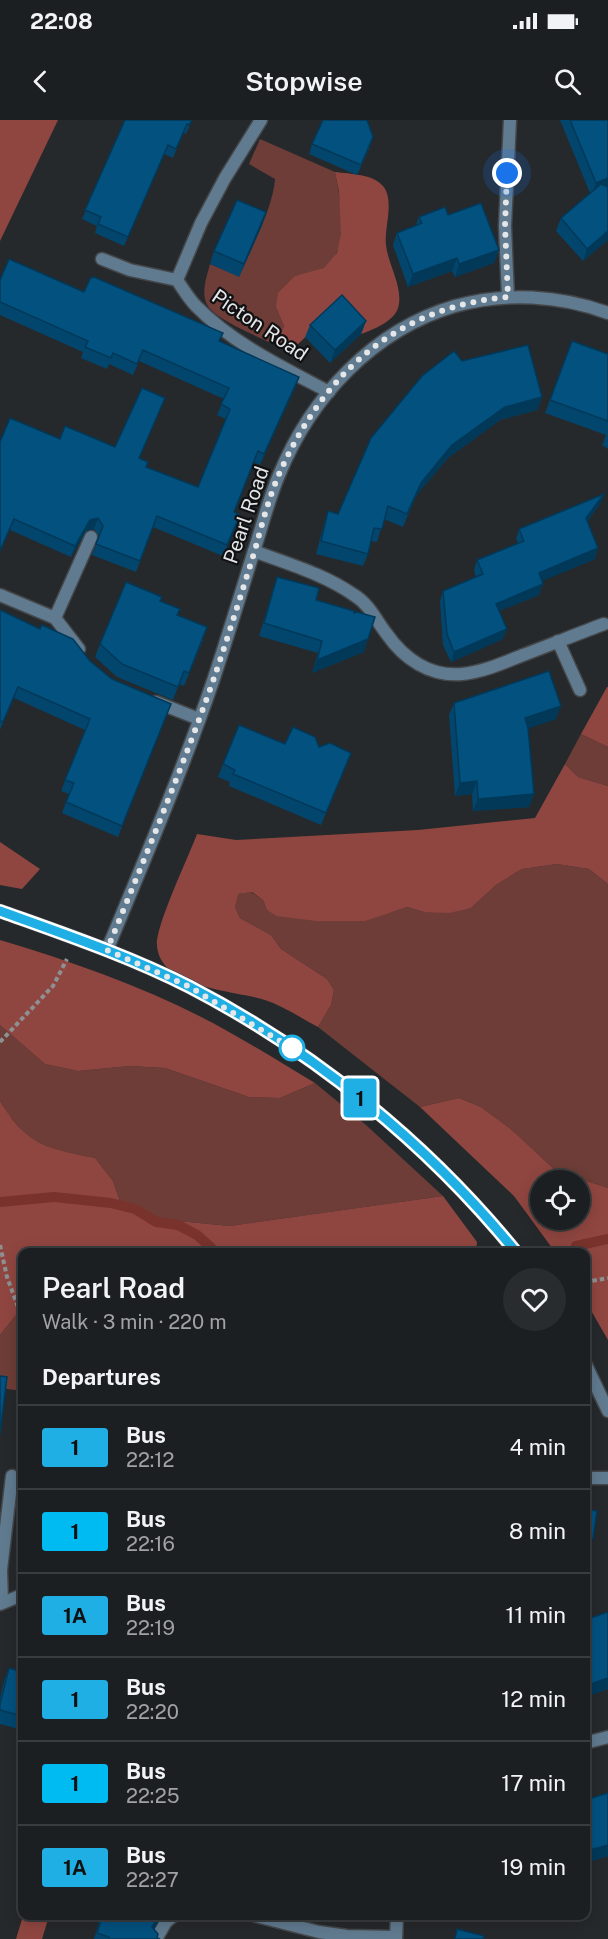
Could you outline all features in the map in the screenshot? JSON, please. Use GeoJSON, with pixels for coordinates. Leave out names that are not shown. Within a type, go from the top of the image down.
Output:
{"type":"FeatureCollection","features":[{"type":"Feature","properties":{"kind":"street"},"geometry":{"type":"LineString","coordinates":[[102,260],[145,274],[177,280],[201,223],[225,178],[261,120]]}},
{"type":"Feature","properties":{"kind":"street"},"geometry":{"type":"LineString","coordinates":[[508,297],[505,226],[510,120]]}},
{"type":"Feature","properties":{"kind":"street","name":"Picton Road"},"geometry":{"type":"LineString","coordinates":[[177,280],[194,304],[231,334],[266,358],[329,393]]}},
{"type":"Feature","properties":{"kind":"street","name":"Pearl Road"},"geometry":{"type":"LineString","coordinates":[[107,950],[199,719],[279,474],[303,428],[329,393],[346,372],[369,350],[403,328],[435,312],[477,300],[508,297],[547,298],[588,306],[608,313]]}},
{"type":"Feature","properties":{"kind":"street"},"geometry":{"type":"LineString","coordinates":[[55,618],[91,537]]}},
{"type":"Feature","properties":{"kind":"street"},"geometry":{"type":"LineString","coordinates":[[254,551],[326,579],[357,596],[396,645],[410,658],[432,671],[451,674],[491,668],[604,624]]}},
{"type":"Feature","properties":{"kind":"street"},"geometry":{"type":"LineString","coordinates":[[0,595],[55,618],[86,657]]}},
{"type":"Feature","properties":{"kind":"street"},"geometry":{"type":"LineString","coordinates":[[558,641],[580,690]]}},
{"type":"Feature","properties":{"kind":"street"},"geometry":{"type":"LineString","coordinates":[[145,697],[199,719]]}},
{"type":"Feature","properties":{"kind":"street"},"geometry":{"type":"LineString","coordinates":[[0,911],[107,950],[188,986],[263,1029],[330,1074],[366,1103],[431,1161],[513,1248]]}},
{"type":"Feature","properties":{"kind":"street"},"geometry":{"type":"LineString","coordinates":[[590,1374],[608,1412]]}},
{"type":"Feature","properties":{"kind":"street"},"geometry":{"type":"LineString","coordinates":[[12,1476],[1,1570],[1,1603],[18,1597]]}},
{"type":"Feature","properties":{"kind":"street"},"geometry":{"type":"LineString","coordinates":[[590,1478],[608,1478]]}},
{"type":"Feature","properties":{"kind":"street"},"geometry":{"type":"LineString","coordinates":[[590,1742],[608,1737]]}},
{"type":"Feature","properties":{"kind":"street"},"geometry":{"type":"LineString","coordinates":[[156,1939],[168,1920]]}},
{"type":"Feature","properties":{"kind":"street"},"geometry":{"type":"LineString","coordinates":[[272,1920],[319,1932],[347,1936],[396,1938],[397,1920]]}},
{"type":"Feature","properties":{"kind":"path"},"geometry":{"type":"LineString","coordinates":[[0,1042],[53,986],[63,970],[75,938]]}},
{"type":"Feature","properties":{"kind":"path"},"geometry":{"type":"LineString","coordinates":[[0,1245],[7,1277],[18,1307]]}},
{"type":"Feature","properties":{"kind":"path"},"geometry":{"type":"LineString","coordinates":[[590,1281],[608,1278]]}},
{"type":"Feature","properties":{"kind":"shaded area"},"geometry":{"type":"Polygon","coordinates":[[[0,120],[58,120],[0,241],[0,120]]]}},
{"type":"Feature","properties":{"kind":"shaded area"},"geometry":{"type":"Polygon","coordinates":[[[260,139],[335,172],[341,210],[340,238],[332,262],[323,269],[295,276],[276,307],[284,326],[279,338],[269,342],[212,311],[205,296],[210,264],[239,276],[266,215],[275,179],[249,164],[260,139]]]}},
{"type":"Feature","properties":{"kind":"shaded area"},"geometry":{"type":"Polygon","coordinates":[[[335,172],[373,179],[383,186],[386,192],[389,207],[386,245],[399,293],[398,308],[388,321],[361,334],[337,308],[298,344],[269,342],[279,338],[284,326],[276,307],[278,293],[295,276],[324,268],[337,253],[341,233],[339,192],[335,172]]]}},
{"type":"Feature","properties":{"kind":"shaded area"},"geometry":{"type":"Polygon","coordinates":[[[608,687],[608,747],[581,734],[608,687]]]}},
{"type":"Feature","properties":{"kind":"shaded area"},"geometry":{"type":"Polygon","coordinates":[[[581,734],[608,747],[608,786],[578,777],[565,764],[581,734]]]}},
{"type":"Feature","properties":{"kind":"shaded area"},"geometry":{"type":"Polygon","coordinates":[[[565,764],[578,777],[608,786],[608,884],[589,869],[557,864],[522,869],[496,885],[471,908],[449,913],[424,912],[407,907],[365,921],[316,921],[277,916],[267,910],[263,900],[252,892],[238,894],[235,907],[240,918],[271,935],[281,949],[327,979],[334,990],[331,1005],[318,1027],[265,1000],[218,990],[185,979],[171,971],[162,960],[157,946],[161,924],[197,834],[236,840],[418,830],[535,818],[565,764]]]}},
{"type":"Feature","properties":{"kind":"shaded area"},"geometry":{"type":"Polygon","coordinates":[[[0,842],[40,869],[22,889],[0,885],[0,842]]]}},
{"type":"Feature","properties":{"kind":"shaded area"},"geometry":{"type":"Polygon","coordinates":[[[557,864],[589,869],[608,884],[608,1188],[590,1182],[590,1170],[555,1170],[512,1130],[481,1107],[459,1098],[420,1107],[318,1027],[331,1005],[334,990],[327,979],[281,949],[271,935],[240,918],[235,907],[237,894],[251,892],[263,900],[267,910],[391,912],[407,907],[424,912],[471,908],[496,885],[522,869],[557,864]]]}},
{"type":"Feature","properties":{"kind":"shaded area"},"geometry":{"type":"Polygon","coordinates":[[[0,940],[58,958],[175,1004],[240,1038],[315,1083],[280,1098],[249,1097],[165,1068],[130,1066],[78,1071],[45,1064],[0,1025],[0,940]]]}},
{"type":"Feature","properties":{"kind":"shaded area"},"geometry":{"type":"Polygon","coordinates":[[[0,1025],[45,1064],[78,1071],[130,1066],[165,1068],[249,1097],[280,1098],[315,1083],[366,1125],[443,1196],[230,1226],[157,1219],[122,1207],[113,1181],[95,1158],[54,1150],[28,1138],[8,1114],[0,1101],[0,1025]]]}},
{"type":"Feature","properties":{"kind":"shaded area"},"geometry":{"type":"Polygon","coordinates":[[[459,1098],[481,1107],[512,1130],[555,1170],[530,1170],[530,1218],[514,1196],[420,1107],[459,1098]]]}},
{"type":"Feature","properties":{"kind":"shaded area"},"geometry":{"type":"Polygon","coordinates":[[[0,1101],[29,1137],[51,1148],[95,1158],[113,1181],[122,1207],[157,1219],[230,1226],[443,1196],[477,1242],[476,1248],[18,1248],[16,1315],[0,1335],[0,1101]]]}},
{"type":"Feature","properties":{"kind":"shaded area"},"geometry":{"type":"Polygon","coordinates":[[[590,1182],[608,1188],[608,1340],[590,1309],[590,1248],[552,1248],[539,1230],[590,1230],[590,1182]]]}},
{"type":"Feature","properties":{"kind":"shaded area"},"geometry":{"type":"Polygon","coordinates":[[[18,1305],[18,1390],[0,1388],[0,1335],[16,1315],[18,1305]]]}},
{"type":"Feature","properties":{"kind":"shaded area"},"geometry":{"type":"Polygon","coordinates":[[[22,1920],[48,1920],[42,1939],[16,1939],[22,1920]]]}},
{"type":"Feature","properties":{"kind":"building"},"geometry":{"type":"Polygon","coordinates":[[[125,120],[192,120],[189,125],[187,124],[176,149],[168,145],[128,237],[98,224],[101,217],[85,210],[125,120]]]}},
{"type":"Feature","properties":{"kind":"building"},"geometry":{"type":"Polygon","coordinates":[[[323,120],[367,120],[373,137],[361,165],[312,144],[323,120]]]}},
{"type":"Feature","properties":{"kind":"building"},"geometry":{"type":"Polygon","coordinates":[[[570,120],[608,120],[608,178],[596,183],[570,120]]]}},
{"type":"Feature","properties":{"kind":"building"},"geometry":{"type":"Polygon","coordinates":[[[601,184],[608,187],[608,231],[587,249],[561,218],[601,184]]]}},
{"type":"Feature","properties":{"kind":"building"},"geometry":{"type":"Polygon","coordinates":[[[237,200],[266,212],[244,264],[214,251],[237,200]]]}},
{"type":"Feature","properties":{"kind":"building"},"geometry":{"type":"Polygon","coordinates":[[[481,203],[499,250],[459,264],[457,258],[413,274],[397,233],[422,223],[419,217],[445,207],[448,215],[481,203]]]}},
{"type":"Feature","properties":{"kind":"building"},"geometry":{"type":"Polygon","coordinates":[[[9,259],[84,292],[91,277],[94,277],[223,333],[219,341],[299,377],[264,454],[258,451],[234,512],[240,515],[227,545],[157,516],[140,561],[96,544],[103,526],[98,518],[90,520],[75,546],[14,519],[0,551],[0,442],[10,418],[60,439],[65,426],[115,447],[142,388],[165,398],[139,458],[148,462],[146,467],[198,487],[230,409],[221,404],[229,388],[143,350],[137,364],[113,353],[111,358],[85,347],[88,341],[0,302],[0,280],[9,259]]]}},
{"type":"Feature","properties":{"kind":"building"},"geometry":{"type":"Polygon","coordinates":[[[342,295],[366,321],[335,350],[310,325],[342,295]]]}},
{"type":"Feature","properties":{"kind":"building"},"geometry":{"type":"Polygon","coordinates":[[[572,341],[608,354],[608,421],[550,400],[572,341]]]}},
{"type":"Feature","properties":{"kind":"building"},"geometry":{"type":"Polygon","coordinates":[[[528,345],[542,397],[505,407],[452,445],[421,483],[407,514],[388,506],[382,529],[374,528],[368,554],[321,541],[328,511],[338,514],[371,438],[422,376],[454,351],[462,361],[528,345]]]}},
{"type":"Feature","properties":{"kind":"building"},"geometry":{"type":"Polygon","coordinates":[[[604,494],[586,518],[598,548],[539,573],[543,584],[496,604],[507,629],[454,652],[447,634],[443,591],[483,574],[477,560],[524,541],[519,529],[604,494]]]}},
{"type":"Feature","properties":{"kind":"building"},"geometry":{"type":"Polygon","coordinates":[[[277,577],[319,588],[316,600],[354,611],[354,613],[375,617],[368,639],[317,660],[322,641],[264,623],[277,577]]]}},
{"type":"Feature","properties":{"kind":"building"},"geometry":{"type":"Polygon","coordinates":[[[126,582],[162,597],[160,601],[180,609],[177,615],[207,627],[189,673],[184,671],[178,687],[122,664],[100,644],[126,582]]]}},
{"type":"Feature","properties":{"kind":"building"},"geometry":{"type":"Polygon","coordinates":[[[0,610],[40,629],[42,625],[73,639],[90,661],[112,679],[171,704],[122,826],[66,802],[74,783],[65,780],[90,719],[18,687],[3,722],[0,721],[0,610]]]}},
{"type":"Feature","properties":{"kind":"building"},"geometry":{"type":"Polygon","coordinates":[[[549,671],[561,706],[525,718],[528,728],[534,794],[478,799],[477,781],[460,783],[454,703],[549,671]]]}},
{"type":"Feature","properties":{"kind":"building"},"geometry":{"type":"Polygon","coordinates":[[[239,725],[285,744],[293,727],[315,737],[319,747],[330,743],[351,753],[326,813],[233,774],[235,770],[223,764],[239,725]]]}},
{"type":"Feature","properties":{"kind":"building"},"geometry":{"type":"Polygon","coordinates":[[[0,1376],[7,1377],[0,1434],[0,1376]]]}},
{"type":"Feature","properties":{"kind":"building"},"geometry":{"type":"Polygon","coordinates":[[[590,1510],[597,1511],[593,1539],[590,1539],[590,1510]]]}},
{"type":"Feature","properties":{"kind":"building"},"geometry":{"type":"Polygon","coordinates":[[[608,1612],[608,1678],[590,1684],[590,1618],[608,1612]]]}},
{"type":"Feature","properties":{"kind":"building"},"geometry":{"type":"Polygon","coordinates":[[[9,1668],[18,1671],[18,1715],[0,1710],[9,1668]]]}},
{"type":"Feature","properties":{"kind":"building"},"geometry":{"type":"Polygon","coordinates":[[[608,1793],[608,1845],[590,1850],[590,1798],[608,1793]]]}},
{"type":"Feature","properties":{"kind":"building"},"geometry":{"type":"Polygon","coordinates":[[[101,1920],[156,1920],[152,1927],[158,1934],[157,1938],[160,1939],[109,1939],[97,1933],[101,1920]]]}},
{"type":"Feature","properties":{"kind":"building"},"geometry":{"type":"Polygon","coordinates":[[[457,1929],[484,1936],[483,1939],[455,1939],[457,1929]]]}},
{"type":"Feature","properties":{"kind":"waterway"},"geometry":{"type":"LineString","coordinates":[[0,1202],[54,1197],[111,1203],[135,1209],[156,1222],[178,1225],[197,1235],[212,1248]]}},
{"type":"Feature","properties":{"kind":"waterway"},"geometry":{"type":"LineString","coordinates":[[576,1246],[608,1239]]}},
{"type":"Feature","properties":{"kind":"bus line","name":"1"},"geometry":{"type":"LineString","coordinates":[[0,911],[102,948],[188,986],[295,1050],[330,1074],[404,1135],[456,1185],[513,1248]]}},
{"type":"Feature","properties":{"kind":"route"},"geometry":{"type":"LineString","coordinates":[[292,1048],[295,1050],[188,986],[107,950],[213,681],[266,509],[292,447],[321,402],[346,372],[369,350],[403,328],[435,312],[477,300],[508,297],[505,226],[507,173]]}}]}
